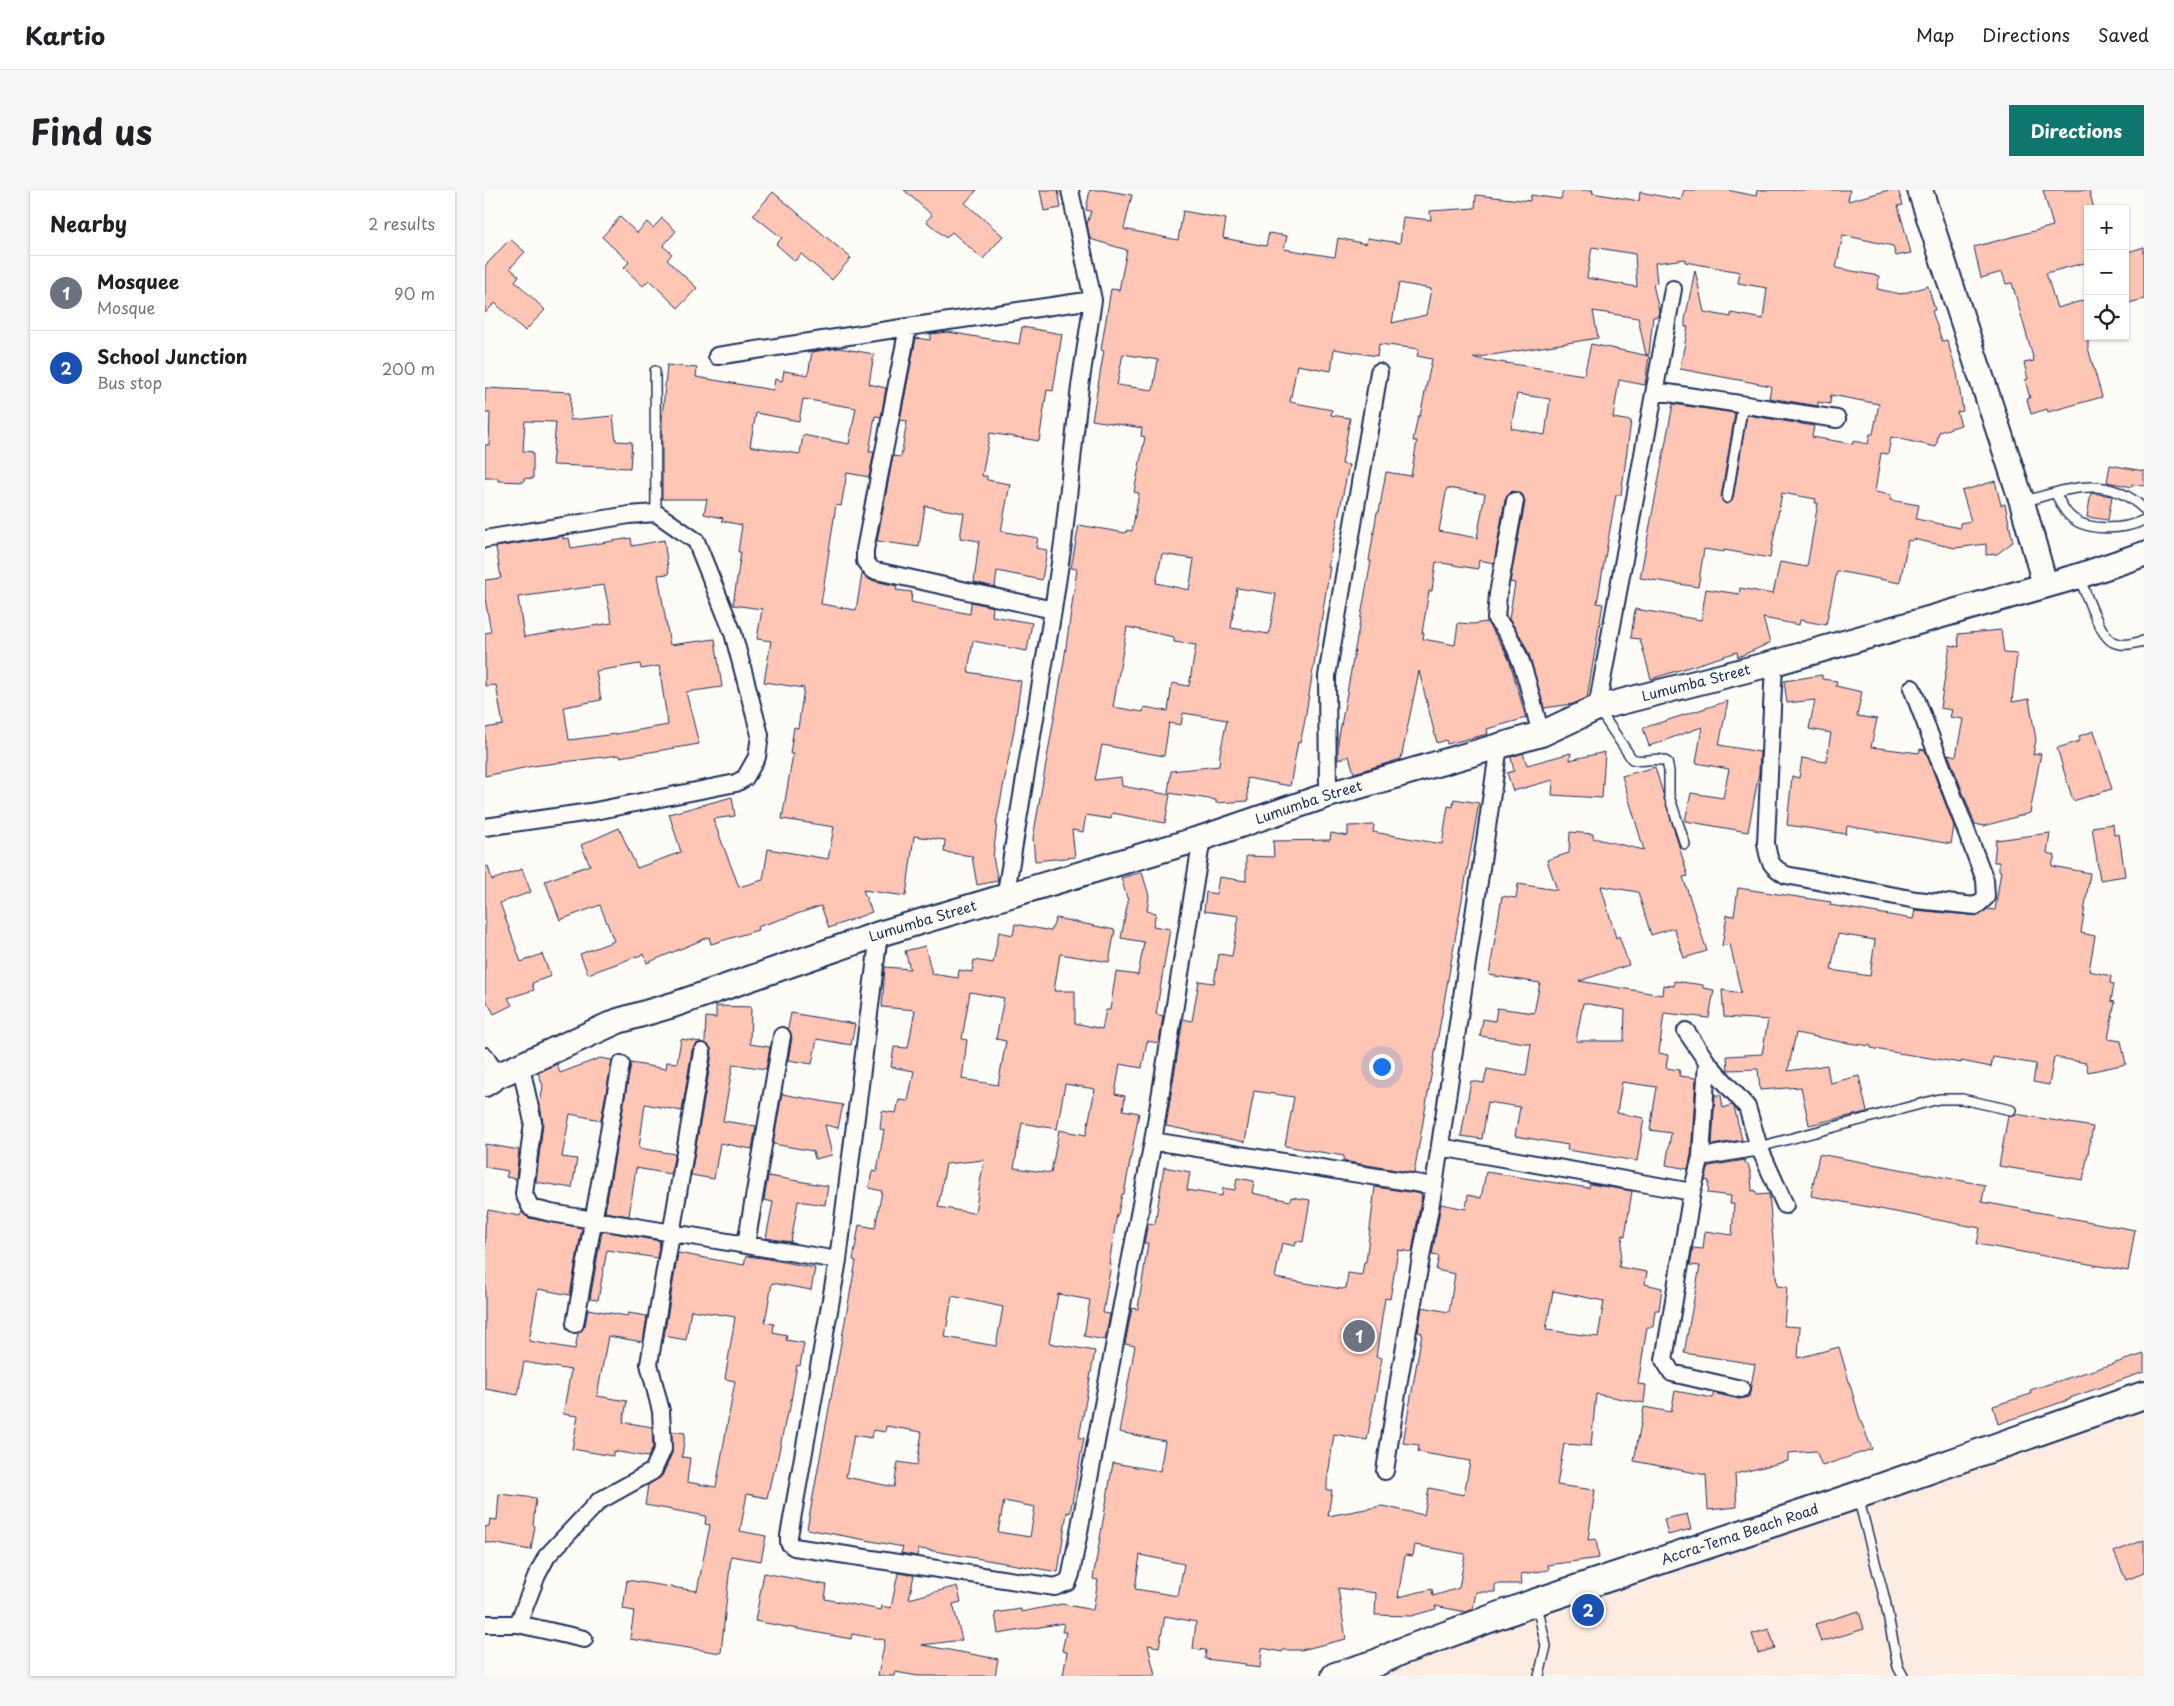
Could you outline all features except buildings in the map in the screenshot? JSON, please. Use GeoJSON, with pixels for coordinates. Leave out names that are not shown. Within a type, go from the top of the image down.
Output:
{"type":"FeatureCollection","features":[{"type":"Feature","properties":{"kind":"main road"},"geometry":{"type":"LineString","coordinates":[[1920,190],[2022,502],[2045,586]]}},
{"type":"Feature","properties":{"kind":"main road","name":"Lumumba Street"},"geometry":{"type":"LineString","coordinates":[[491,1080],[618,1021],[673,1005],[879,934],[1202,838],[1328,795],[1541,734],[1597,708],[1774,663],[2079,576],[2144,554]]}},
{"type":"Feature","properties":{"kind":"main road","name":"Accra-Tema Beach Road"},"geometry":{"type":"LineString","coordinates":[[1335,1676],[1377,1667],[1402,1651],[1536,1602],[1858,1495],[2144,1396]]}},
{"type":"Feature","properties":{"kind":"street"},"geometry":{"type":"LineString","coordinates":[[1005,898],[1063,543],[1080,386],[1093,300],[1070,190]]}},
{"type":"Feature","properties":{"kind":"street"},"geometry":{"type":"LineString","coordinates":[[1597,708],[1673,289]]}},
{"type":"Feature","properties":{"kind":"street"},"geometry":{"type":"LineString","coordinates":[[717,356],[1093,300]]}},
{"type":"Feature","properties":{"kind":"street"},"geometry":{"type":"LineString","coordinates":[[908,327],[865,550],[867,566],[872,570],[1053,610]]}},
{"type":"Feature","properties":{"kind":"street"},"geometry":{"type":"LineString","coordinates":[[1328,795],[1327,676],[1379,372]]}},
{"type":"Feature","properties":{"kind":"street"},"geometry":{"type":"LineString","coordinates":[[1655,391],[1837,419]]}},
{"type":"Feature","properties":{"kind":"street"},"geometry":{"type":"LineString","coordinates":[[1515,501],[1498,594],[1496,619],[1504,627],[1518,654],[1541,734]]}},
{"type":"Feature","properties":{"kind":"street"},"geometry":{"type":"LineString","coordinates":[[485,539],[629,515],[656,513],[695,541],[733,633],[760,735],[757,757],[745,778],[736,784],[590,812],[485,827]]}},
{"type":"Feature","properties":{"kind":"street"},"geometry":{"type":"LineString","coordinates":[[1774,663],[1766,843],[1768,859],[1773,867],[1786,875],[1916,900],[1976,906],[1986,897],[1985,880],[1912,688]]}},
{"type":"Feature","properties":{"kind":"street"},"geometry":{"type":"LineString","coordinates":[[1385,1471],[1400,1374],[1434,1186],[1499,746]]}},
{"type":"Feature","properties":{"kind":"street"},"geometry":{"type":"LineString","coordinates":[[879,934],[838,1260],[789,1543],[794,1548],[1055,1588],[1069,1582],[1071,1574],[1153,1141],[1202,838]]}},
{"type":"Feature","properties":{"kind":"street"},"geometry":{"type":"LineString","coordinates":[[1686,1031],[1707,1062],[1747,1107],[1759,1147],[1785,1205]]}},
{"type":"Feature","properties":{"kind":"street"},"geometry":{"type":"LineString","coordinates":[[746,1244],[783,1036]]}},
{"type":"Feature","properties":{"kind":"street"},"geometry":{"type":"LineString","coordinates":[[518,1624],[537,1575],[547,1556],[599,1501],[653,1471],[663,1449],[661,1412],[649,1364],[702,1052]]}},
{"type":"Feature","properties":{"kind":"street"},"geometry":{"type":"LineString","coordinates":[[485,1056],[491,1080]]}},
{"type":"Feature","properties":{"kind":"street"},"geometry":{"type":"LineString","coordinates":[[1707,1062],[1701,1157],[1692,1192],[1664,1360],[1672,1373],[1741,1389]]}},
{"type":"Feature","properties":{"kind":"street"},"geometry":{"type":"LineString","coordinates":[[575,1324],[595,1220],[621,1064]]}},
{"type":"Feature","properties":{"kind":"street"},"geometry":{"type":"LineString","coordinates":[[521,1067],[533,1122],[524,1194],[531,1208],[838,1260]]}},
{"type":"Feature","properties":{"kind":"street"},"geometry":{"type":"LineString","coordinates":[[1153,1141],[1434,1186]]}},
{"type":"Feature","properties":{"kind":"street"},"geometry":{"type":"LineString","coordinates":[[1440,1146],[1692,1192]]}},
{"type":"Feature","properties":{"kind":"street"},"geometry":{"type":"LineString","coordinates":[[1701,1157],[1759,1147]]}},
{"type":"Feature","properties":{"kind":"street"},"geometry":{"type":"LineString","coordinates":[[485,1624],[518,1624],[584,1639]]}},
{"type":"Feature","properties":{"kind":"lane"},"geometry":{"type":"LineString","coordinates":[[655,370],[656,513]]}},
{"type":"Feature","properties":{"kind":"lane"},"geometry":{"type":"LineString","coordinates":[[1727,498],[1743,404]]}},
{"type":"Feature","properties":{"kind":"lane"},"geometry":{"type":"LineString","coordinates":[[2022,502],[2083,486],[2103,488],[2119,493],[2136,502],[2144,509]]}},
{"type":"Feature","properties":{"kind":"lane"},"geometry":{"type":"LineString","coordinates":[[2055,493],[2067,514],[2085,524],[2113,529],[2135,525],[2144,520]]}},
{"type":"Feature","properties":{"kind":"lane"},"geometry":{"type":"LineString","coordinates":[[2079,576],[2105,636],[2113,642],[2129,645],[2144,641]]}},
{"type":"Feature","properties":{"kind":"lane"},"geometry":{"type":"LineString","coordinates":[[1597,708],[1632,759],[1638,761],[1660,758],[1667,762],[1669,796],[1685,844]]}},
{"type":"Feature","properties":{"kind":"lane"},"geometry":{"type":"LineString","coordinates":[[1759,1147],[1939,1099],[1962,1099],[2011,1110]]}},
{"type":"Feature","properties":{"kind":"lane"},"geometry":{"type":"LineString","coordinates":[[1858,1495],[1885,1600],[1898,1667],[1903,1676]]}},
{"type":"Feature","properties":{"kind":"lane"},"geometry":{"type":"LineString","coordinates":[[1536,1602],[1546,1646],[1539,1676]]}},
{"type":"Feature","properties":{"kind":"shaded area"},"geometry":{"type":"Polygon","coordinates":[[[2144,1396],[2144,1676],[1309,1676],[1541,1608],[2144,1396]]]}},
{"type":"Feature","properties":{"kind":"place","name":"Mosquee"},"geometry":{"type":"Point","coordinates":[1359,1336]}},
{"type":"Feature","properties":{"kind":"place","name":"School Junction"},"geometry":{"type":"Point","coordinates":[1588,1610]}}]}
